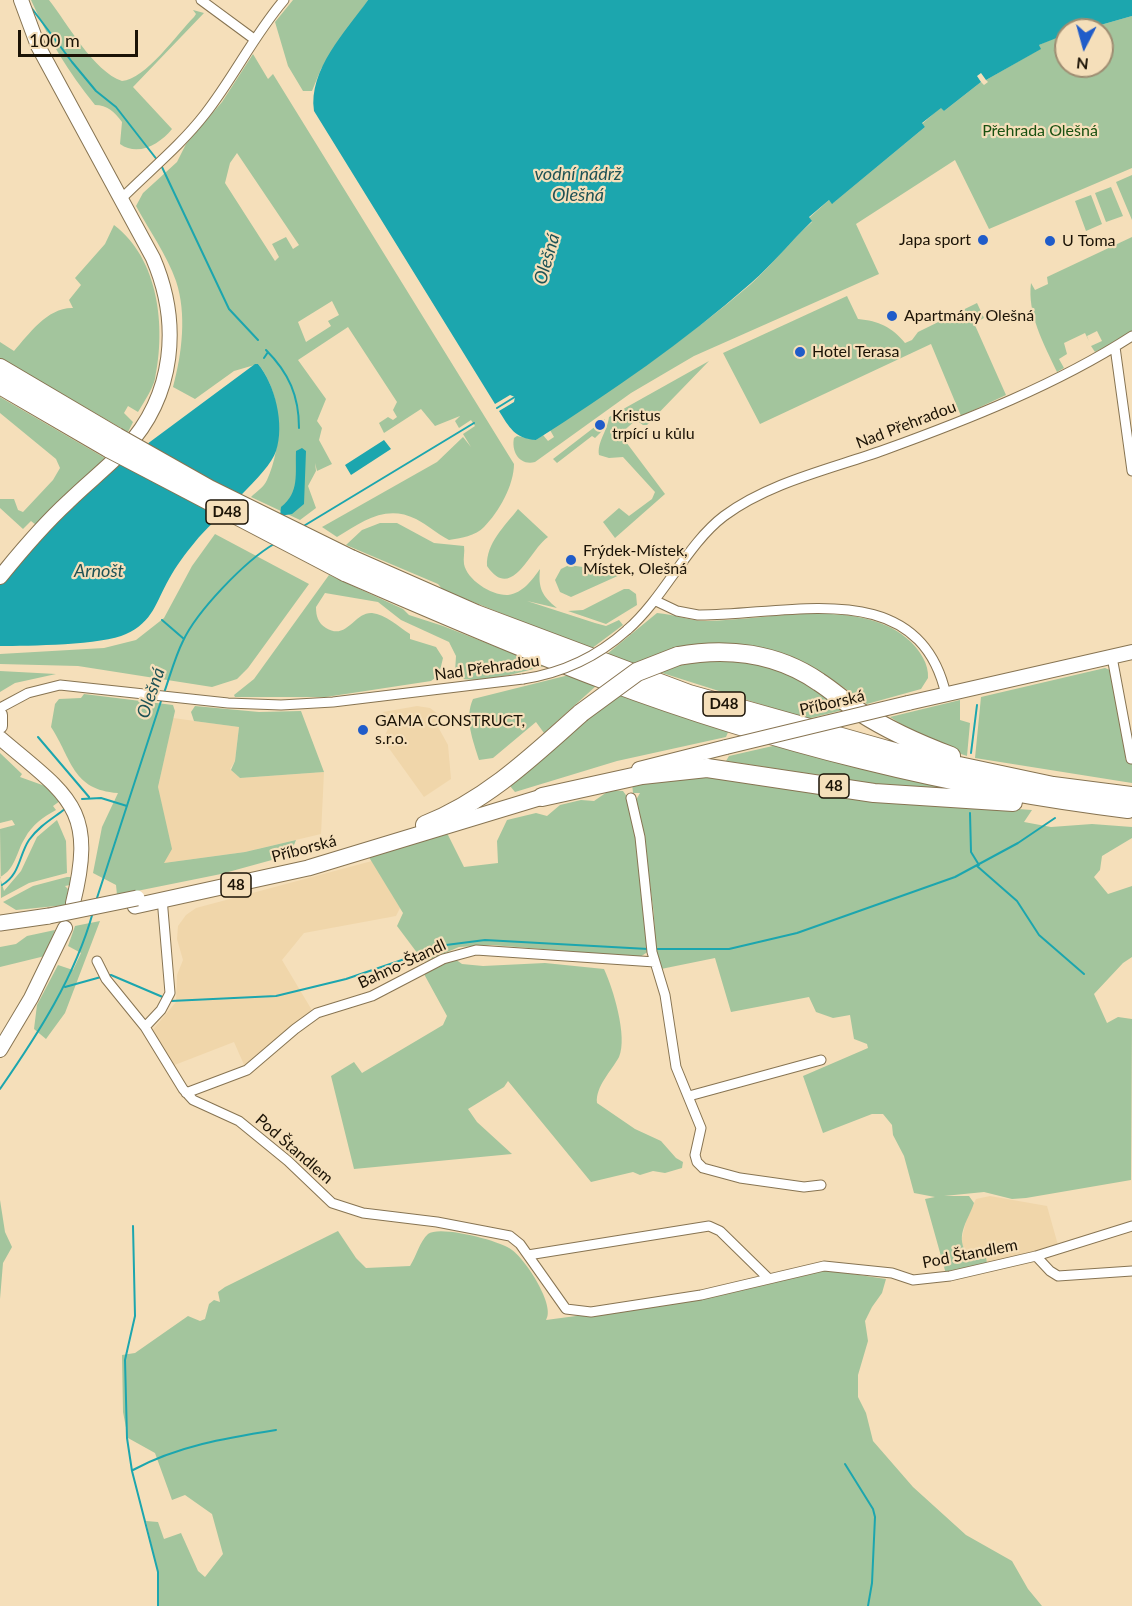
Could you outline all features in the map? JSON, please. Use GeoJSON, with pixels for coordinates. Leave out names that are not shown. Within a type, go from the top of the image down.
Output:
{"type":"FeatureCollection","features":[{"type":"Feature","properties":{"kind":"highway","name":"D48"},"geometry":{"type":"LineString","coordinates":[[0,368],[113,443]]}},
{"type":"Feature","properties":{"kind":"highway","name":"D48"},"geometry":{"type":"LineString","coordinates":[[0,385],[481,631],[605,680],[695,711],[826,748],[963,782],[1131,804]]}},
{"type":"Feature","properties":{"kind":"highway","name":"D48"},"geometry":{"type":"LineString","coordinates":[[348,565],[689,694],[898,753],[1131,804]]}},
{"type":"Feature","properties":{"kind":"highway"},"geometry":{"type":"LineString","coordinates":[[425,825],[483,795],[541,750],[581,713],[627,678],[657,663],[706,652],[735,652],[778,662],[818,681],[859,712],[910,740],[982,767],[1053,786]]}},
{"type":"Feature","properties":{"kind":"highway","name":"48"},"geometry":{"type":"LineString","coordinates":[[542,797],[642,775],[707,768],[874,792],[1131,804]]}},
{"type":"Feature","properties":{"kind":"main road"},"geometry":{"type":"LineString","coordinates":[[0,577],[48,522],[130,442],[152,411],[164,383],[171,335],[163,282],[39,46],[22,2]]}},
{"type":"Feature","properties":{"kind":"main road","name":"Příborská"},"geometry":{"type":"LineString","coordinates":[[0,930],[308,868],[542,797],[726,747],[1132,652]]}},
{"type":"Feature","properties":{"kind":"main road"},"geometry":{"type":"LineString","coordinates":[[0,715],[0,726]]}},
{"type":"Feature","properties":{"kind":"main road"},"geometry":{"type":"LineString","coordinates":[[0,738],[59,788],[74,809],[81,829],[83,849],[73,903]]}},
{"type":"Feature","properties":{"kind":"main road","name":"Příborská"},"geometry":{"type":"LineString","coordinates":[[162,897],[306,860],[425,825],[542,797]]}},
{"type":"Feature","properties":{"kind":"main road","name":"Příborská"},"geometry":{"type":"LineString","coordinates":[[0,923],[48,919]]}},
{"type":"Feature","properties":{"kind":"main road"},"geometry":{"type":"LineString","coordinates":[[0,1050],[31,998],[65,928]]}},
{"type":"Feature","properties":{"kind":"street"},"geometry":{"type":"LineString","coordinates":[[201,0],[254,39]]}},
{"type":"Feature","properties":{"kind":"street"},"geometry":{"type":"LineString","coordinates":[[121,199],[209,109],[254,39],[284,0]]}},
{"type":"Feature","properties":{"kind":"street","name":"Nad Přehradou"},"geometry":{"type":"LineString","coordinates":[[0,708],[28,693],[60,685],[247,704],[307,704],[523,680],[548,675],[580,663],[606,648],[627,630],[656,601],[704,537],[723,517],[741,506],[769,491],[896,446],[984,411],[1115,347],[1132,336]]}},
{"type":"Feature","properties":{"kind":"street"},"geometry":{"type":"LineString","coordinates":[[1115,347],[1132,471]]}},
{"type":"Feature","properties":{"kind":"street"},"geometry":{"type":"LineString","coordinates":[[656,601],[677,612],[698,615],[843,609],[879,614],[903,626],[917,637],[939,669],[946,695]]}},
{"type":"Feature","properties":{"kind":"street"},"geometry":{"type":"LineString","coordinates":[[1112,657],[1131,759]]}},
{"type":"Feature","properties":{"kind":"street"},"geometry":{"type":"LineString","coordinates":[[631,798],[640,837],[652,949],[665,995],[676,1067],[701,1128],[695,1155],[703,1168],[740,1178],[785,1185],[820,1185]]}},
{"type":"Feature","properties":{"kind":"street"},"geometry":{"type":"LineString","coordinates":[[144,1027],[161,1010],[170,993],[162,897]]}},
{"type":"Feature","properties":{"kind":"street","name":"Bahno-Štandl"},"geometry":{"type":"LineString","coordinates":[[186,1093],[247,1070],[317,1013],[372,996],[454,956],[476,950],[655,962]]}},
{"type":"Feature","properties":{"kind":"street","name":"Pod Štandlem"},"geometry":{"type":"LineString","coordinates":[[97,962],[106,979],[144,1027],[186,1093],[193,1100],[239,1120],[288,1161],[332,1203],[363,1213],[437,1222],[510,1236],[528,1255],[566,1309],[578,1312],[701,1295],[824,1266],[892,1273],[913,1280],[950,1276],[1036,1256],[1131,1229]]}},
{"type":"Feature","properties":{"kind":"street"},"geometry":{"type":"LineString","coordinates":[[689,1096],[821,1060]]}},
{"type":"Feature","properties":{"kind":"street"},"geometry":{"type":"LineString","coordinates":[[528,1255],[709,1226],[720,1231],[769,1279]]}},
{"type":"Feature","properties":{"kind":"street","name":"Pod Štandlem"},"geometry":{"type":"LineString","coordinates":[[1036,1256],[1058,1276],[1132,1270]]}},
{"type":"Feature","properties":{"kind":"shaded area"},"geometry":{"type":"Polygon","coordinates":[[[417,706],[430,708],[442,717],[437,725],[448,745],[451,779],[424,797],[383,740],[391,722],[383,712],[417,706]]]}},
{"type":"Feature","properties":{"kind":"shaded area"},"geometry":{"type":"Polygon","coordinates":[[[173,718],[239,727],[235,761],[230,769],[240,778],[324,772],[321,834],[245,852],[164,863],[158,787],[173,718]]]}},
{"type":"Feature","properties":{"kind":"shaded area"},"geometry":{"type":"Polygon","coordinates":[[[372,861],[400,908],[396,916],[304,933],[282,960],[313,1012],[245,1067],[234,1042],[172,1066],[151,1032],[176,1002],[177,975],[183,960],[177,939],[178,926],[186,915],[196,908],[372,861]]]}},
{"type":"Feature","properties":{"kind":"shaded area"},"geometry":{"type":"Polygon","coordinates":[[[990,1196],[1047,1206],[1058,1245],[987,1263],[986,1257],[977,1257],[966,1252],[961,1242],[967,1217],[976,1199],[990,1196]]]}},
{"type":"Feature","properties":{"kind":"green space"},"geometry":{"type":"Polygon","coordinates":[[[31,0],[49,0],[91,57],[111,76],[122,81],[141,73],[161,55],[194,17],[196,14],[193,10],[204,13],[133,87],[172,129],[161,140],[148,147],[134,149],[120,144],[122,122],[110,110],[95,105],[85,93],[59,54],[31,0]]]}},
{"type":"Feature","properties":{"kind":"green space"},"geometry":{"type":"Polygon","coordinates":[[[293,0],[368,0],[321,69],[312,91],[303,91],[288,66],[275,22],[293,0]]]}},
{"type":"Feature","properties":{"kind":"green space","name":"Přehrada Olešná"},"geometry":{"type":"Polygon","coordinates":[[[1132,16],[1132,168],[989,229],[955,160],[856,224],[879,274],[694,356],[631,393],[535,462],[525,462],[515,453],[514,438],[517,436],[536,440],[543,435],[548,441],[554,437],[550,430],[703,323],[751,284],[812,222],[809,218],[829,200],[833,203],[925,127],[922,124],[941,107],[944,111],[981,82],[984,85],[988,82],[986,80],[1040,49],[1039,45],[1054,38],[1054,78],[1114,78],[1114,21],[1132,16]]]}},
{"type":"Feature","properties":{"kind":"green space"},"geometry":{"type":"Polygon","coordinates":[[[253,54],[268,79],[273,74],[514,464],[505,498],[490,521],[477,533],[449,540],[416,519],[395,513],[375,516],[337,537],[322,527],[437,462],[463,437],[471,447],[463,434],[475,426],[471,420],[459,428],[455,421],[460,416],[435,426],[421,409],[384,433],[379,423],[388,417],[393,420],[397,417],[393,410],[397,402],[348,327],[298,360],[326,399],[317,421],[322,428],[319,440],[332,464],[317,471],[315,463],[316,471],[308,486],[316,508],[300,520],[251,497],[267,480],[276,452],[278,436],[278,420],[272,390],[258,364],[234,371],[195,399],[173,387],[182,334],[179,294],[168,262],[136,206],[143,193],[177,162],[186,144],[222,102],[253,54]],[[237,153],[230,163],[225,183],[275,261],[279,257],[272,244],[286,237],[293,249],[299,245],[237,153]],[[332,301],[298,322],[306,342],[331,326],[328,321],[339,315],[332,301]]]}},
{"type":"Feature","properties":{"kind":"green space"},"geometry":{"type":"Polygon","coordinates":[[[1132,175],[1132,220],[1116,182],[1132,175]]]}},
{"type":"Feature","properties":{"kind":"green space"},"geometry":{"type":"Polygon","coordinates":[[[1111,187],[1123,216],[1106,222],[1095,193],[1111,187]]]}},
{"type":"Feature","properties":{"kind":"green space"},"geometry":{"type":"Polygon","coordinates":[[[1091,195],[1102,224],[1086,231],[1075,201],[1091,195]]]}},
{"type":"Feature","properties":{"kind":"green space"},"geometry":{"type":"Polygon","coordinates":[[[114,225],[129,239],[141,256],[156,295],[159,316],[160,338],[155,379],[138,412],[128,406],[124,413],[133,422],[128,432],[0,358],[0,342],[14,351],[47,317],[55,312],[73,308],[69,300],[81,285],[75,278],[105,244],[114,225]]]}},
{"type":"Feature","properties":{"kind":"green space"},"geometry":{"type":"Polygon","coordinates":[[[1132,237],[1132,334],[1095,352],[1091,346],[1102,341],[1097,331],[1087,336],[1089,341],[1085,333],[1064,343],[1067,354],[1059,359],[1064,368],[1057,372],[1034,317],[1030,295],[1031,283],[1035,290],[1048,284],[1047,277],[1132,237]]]}},
{"type":"Feature","properties":{"kind":"green space"},"geometry":{"type":"Polygon","coordinates":[[[847,296],[858,319],[884,326],[905,343],[912,340],[918,332],[977,303],[984,318],[974,323],[1006,395],[961,416],[931,344],[760,424],[723,353],[847,296]]]}},
{"type":"Feature","properties":{"kind":"green space"},"geometry":{"type":"Polygon","coordinates":[[[709,361],[647,425],[636,420],[620,434],[665,494],[615,538],[603,522],[619,508],[629,516],[652,499],[655,492],[623,457],[609,458],[599,455],[599,446],[609,417],[709,361]]]}},
{"type":"Feature","properties":{"kind":"green space"},"geometry":{"type":"Polygon","coordinates":[[[0,397],[105,458],[36,525],[31,521],[23,529],[0,508],[0,499],[14,499],[18,510],[23,512],[53,480],[60,468],[56,459],[0,413],[0,397]]]}},
{"type":"Feature","properties":{"kind":"green space"},"geometry":{"type":"Polygon","coordinates":[[[605,419],[604,429],[595,438],[592,436],[557,463],[553,459],[605,419]]]}},
{"type":"Feature","properties":{"kind":"green space"},"geometry":{"type":"Polygon","coordinates":[[[518,509],[548,537],[520,570],[505,579],[496,576],[487,566],[488,558],[497,535],[518,509]]]}},
{"type":"Feature","properties":{"kind":"green space"},"geometry":{"type":"Polygon","coordinates":[[[380,523],[397,523],[434,543],[464,546],[466,570],[481,586],[495,593],[508,595],[518,592],[540,569],[542,591],[557,608],[527,601],[606,626],[619,620],[623,625],[591,649],[443,590],[438,584],[346,545],[362,530],[380,523]]]}},
{"type":"Feature","properties":{"kind":"green space"},"geometry":{"type":"Polygon","coordinates":[[[215,534],[309,584],[248,668],[237,679],[212,687],[78,666],[0,664],[0,654],[104,648],[136,640],[164,618],[192,566],[215,534]]]}},
{"type":"Feature","properties":{"kind":"green space"},"geometry":{"type":"Polygon","coordinates":[[[569,565],[622,574],[571,597],[560,592],[555,580],[561,569],[569,565]]]}},
{"type":"Feature","properties":{"kind":"green space"},"geometry":{"type":"Polygon","coordinates":[[[329,575],[403,609],[409,615],[545,666],[479,680],[458,678],[455,672],[456,656],[449,642],[401,620],[378,602],[325,593],[316,607],[316,613],[321,624],[326,628],[340,631],[366,614],[382,616],[410,634],[410,639],[436,647],[443,658],[439,675],[431,681],[326,697],[235,697],[234,695],[254,679],[329,575]]]}},
{"type":"Feature","properties":{"kind":"green space"},"geometry":{"type":"Polygon","coordinates":[[[624,589],[629,589],[636,594],[637,605],[606,624],[568,611],[583,610],[624,589]]]}},
{"type":"Feature","properties":{"kind":"green space"},"geometry":{"type":"Polygon","coordinates":[[[657,613],[707,621],[814,614],[867,619],[891,628],[911,642],[923,658],[928,678],[921,689],[867,704],[822,674],[773,652],[637,665],[607,654],[657,613]]]}},
{"type":"Feature","properties":{"kind":"green space"},"geometry":{"type":"Polygon","coordinates":[[[715,658],[785,669],[851,708],[807,719],[656,671],[715,658]]]}},
{"type":"Feature","properties":{"kind":"green space"},"geometry":{"type":"Polygon","coordinates":[[[1105,668],[1110,670],[1128,755],[1125,759],[1132,762],[1132,783],[975,758],[981,697],[1105,668]]]}},
{"type":"Feature","properties":{"kind":"green space"},"geometry":{"type":"Polygon","coordinates":[[[0,671],[56,674],[15,683],[0,692],[0,671]]]}},
{"type":"Feature","properties":{"kind":"green space"},"geometry":{"type":"Polygon","coordinates":[[[569,675],[596,686],[544,733],[536,722],[493,758],[479,760],[469,722],[473,699],[569,675]]]}},
{"type":"Feature","properties":{"kind":"green space"},"geometry":{"type":"Polygon","coordinates":[[[84,694],[173,705],[175,711],[158,787],[172,849],[164,863],[245,852],[296,840],[290,855],[221,874],[117,895],[116,885],[93,873],[102,827],[118,793],[103,791],[82,779],[69,761],[51,727],[55,704],[59,699],[81,698],[84,694]]]}},
{"type":"Feature","properties":{"kind":"green space"},"geometry":{"type":"Polygon","coordinates":[[[618,694],[729,730],[726,737],[617,761],[515,792],[510,786],[618,694]]]}},
{"type":"Feature","properties":{"kind":"green space"},"geometry":{"type":"Polygon","coordinates":[[[960,700],[960,720],[970,723],[967,756],[934,745],[890,717],[960,700]]]}},
{"type":"Feature","properties":{"kind":"green space"},"geometry":{"type":"Polygon","coordinates":[[[195,706],[259,712],[301,711],[324,772],[240,778],[231,770],[235,761],[239,727],[194,721],[191,712],[195,706]]]}},
{"type":"Feature","properties":{"kind":"green space"},"geometry":{"type":"Polygon","coordinates":[[[777,745],[951,790],[884,785],[726,761],[729,756],[777,745]]]}},
{"type":"Feature","properties":{"kind":"green space"},"geometry":{"type":"Polygon","coordinates":[[[0,753],[22,774],[20,777],[45,786],[60,801],[53,806],[56,810],[31,829],[13,865],[1,877],[0,829],[15,825],[12,820],[0,823],[0,753]]]}},
{"type":"Feature","properties":{"kind":"green space"},"geometry":{"type":"Polygon","coordinates":[[[720,775],[906,801],[1032,810],[1024,822],[1051,827],[1092,824],[1132,827],[1132,838],[1102,856],[1100,870],[1094,877],[1108,894],[1132,886],[1132,957],[1123,963],[1094,994],[1107,1023],[1118,1017],[1132,1019],[1131,1180],[1026,1198],[1012,1199],[984,1192],[944,1196],[969,1196],[974,1203],[962,1233],[963,1246],[966,1252],[977,1257],[986,1257],[987,1263],[946,1274],[925,1199],[935,1197],[914,1193],[904,1156],[893,1135],[892,1125],[883,1114],[872,1114],[823,1133],[803,1076],[868,1048],[867,1044],[854,1039],[850,1015],[833,1018],[816,1012],[809,997],[731,1012],[715,958],[661,969],[647,862],[636,800],[640,793],[633,793],[632,783],[720,775]]]}},
{"type":"Feature","properties":{"kind":"green space"},"geometry":{"type":"Polygon","coordinates":[[[610,790],[623,791],[628,798],[640,854],[649,951],[640,957],[492,945],[459,947],[424,962],[397,926],[403,913],[367,854],[446,831],[464,867],[498,863],[497,841],[507,820],[536,813],[547,816],[560,805],[581,800],[594,801],[610,790]]]}},
{"type":"Feature","properties":{"kind":"green space"},"geometry":{"type":"Polygon","coordinates":[[[57,820],[66,841],[67,873],[29,883],[1,898],[1,880],[4,891],[21,871],[37,837],[57,820]]]}},
{"type":"Feature","properties":{"kind":"green space"},"geometry":{"type":"Polygon","coordinates":[[[72,877],[70,885],[65,886],[68,889],[66,905],[16,910],[3,902],[33,886],[72,877]]]}},
{"type":"Feature","properties":{"kind":"green space"},"geometry":{"type":"Polygon","coordinates":[[[100,921],[65,1013],[46,1039],[34,1029],[37,1005],[58,965],[73,970],[81,953],[68,946],[75,926],[100,921]]]}},
{"type":"Feature","properties":{"kind":"green space"},"geometry":{"type":"Polygon","coordinates":[[[55,930],[45,956],[0,967],[0,947],[16,944],[27,936],[55,930]]]}},
{"type":"Feature","properties":{"kind":"green space"},"geometry":{"type":"Polygon","coordinates":[[[455,959],[462,964],[483,966],[545,963],[604,969],[618,1013],[622,1037],[619,1057],[601,1085],[597,1103],[635,1129],[661,1141],[676,1158],[683,1162],[682,1168],[665,1173],[653,1171],[640,1175],[633,1172],[591,1182],[508,1081],[504,1087],[468,1109],[477,1122],[512,1154],[354,1169],[331,1076],[354,1062],[362,1073],[443,1025],[447,1016],[424,974],[455,959]]]}},
{"type":"Feature","properties":{"kind":"green space"},"geometry":{"type":"Polygon","coordinates":[[[0,1200],[5,1232],[12,1247],[3,1263],[0,1299],[0,1200]]]}},
{"type":"Feature","properties":{"kind":"green space"},"geometry":{"type":"Polygon","coordinates":[[[338,1231],[356,1258],[366,1268],[410,1266],[425,1237],[435,1232],[445,1231],[470,1235],[506,1246],[525,1263],[538,1284],[547,1305],[546,1320],[689,1301],[819,1269],[886,1279],[882,1293],[865,1321],[868,1341],[858,1375],[858,1397],[866,1413],[873,1441],[913,1487],[966,1535],[1012,1561],[1028,1589],[1042,1606],[158,1606],[159,1577],[146,1521],[158,1522],[164,1539],[181,1533],[198,1571],[205,1577],[223,1554],[212,1514],[185,1495],[172,1500],[155,1453],[128,1438],[123,1412],[122,1355],[135,1353],[188,1316],[200,1321],[205,1319],[209,1304],[214,1300],[220,1302],[218,1292],[225,1287],[338,1231]]]}},
{"type":"Feature","properties":{"kind":"water","name":"vodní nádrž Olešná"},"geometry":{"type":"Polygon","coordinates":[[[368,0],[1132,0],[1132,16],[1114,21],[1114,18],[1054,18],[1054,39],[1039,45],[1041,49],[986,80],[981,73],[977,76],[981,82],[944,111],[941,108],[922,123],[925,127],[832,204],[829,200],[809,217],[812,221],[759,276],[726,305],[647,366],[536,440],[518,435],[506,422],[499,411],[514,402],[515,397],[510,395],[495,404],[314,111],[317,81],[330,52],[368,0]]]}},
{"type":"Feature","properties":{"kind":"water","name":"Arnošt"},"geometry":{"type":"Polygon","coordinates":[[[258,364],[264,372],[277,405],[279,441],[276,451],[263,472],[188,551],[142,624],[126,634],[101,641],[0,646],[0,585],[41,537],[104,476],[258,364]]]}},
{"type":"Feature","properties":{"kind":"water"},"geometry":{"type":"Polygon","coordinates":[[[384,440],[391,449],[351,475],[345,465],[384,440]]]}},
{"type":"Feature","properties":{"kind":"water"},"geometry":{"type":"Polygon","coordinates":[[[302,448],[306,451],[304,504],[292,514],[280,516],[281,507],[294,489],[296,451],[302,448]]]}},
{"type":"Feature","properties":{"kind":"waterway"},"geometry":{"type":"LineString","coordinates":[[30,6],[72,62],[96,91],[116,107],[158,161]]}},
{"type":"Feature","properties":{"kind":"waterway"},"geometry":{"type":"LineString","coordinates":[[161,165],[229,309],[258,340]]}},
{"type":"Feature","properties":{"kind":"waterway"},"geometry":{"type":"LineString","coordinates":[[266,350],[287,376],[295,395],[299,428]]}},
{"type":"Feature","properties":{"kind":"waterway"},"geometry":{"type":"LineString","coordinates":[[264,358],[268,352]]}},
{"type":"Feature","properties":{"kind":"waterway","name":"Olešná"},"geometry":{"type":"LineString","coordinates":[[497,408],[518,395]]}},
{"type":"Feature","properties":{"kind":"waterway","name":"Olešná"},"geometry":{"type":"LineString","coordinates":[[302,527],[474,423]]}},
{"type":"Feature","properties":{"kind":"waterway","name":"Olešná"},"geometry":{"type":"LineString","coordinates":[[164,693],[180,647],[199,616],[236,574],[274,544]]}},
{"type":"Feature","properties":{"kind":"waterway"},"geometry":{"type":"LineString","coordinates":[[162,620],[184,639]]}},
{"type":"Feature","properties":{"kind":"waterway","name":"Olešná"},"geometry":{"type":"LineString","coordinates":[[96,901],[162,698]]}},
{"type":"Feature","properties":{"kind":"waterway"},"geometry":{"type":"LineString","coordinates":[[971,753],[977,705]]}},
{"type":"Feature","properties":{"kind":"waterway"},"geometry":{"type":"LineString","coordinates":[[38,737],[89,797]]}},
{"type":"Feature","properties":{"kind":"waterway"},"geometry":{"type":"LineString","coordinates":[[82,799],[101,798],[127,806]]}},
{"type":"Feature","properties":{"kind":"waterway"},"geometry":{"type":"LineString","coordinates":[[2,885],[12,876],[33,835],[65,809]]}},
{"type":"Feature","properties":{"kind":"waterway"},"geometry":{"type":"LineString","coordinates":[[970,813],[971,852],[979,865]]}},
{"type":"Feature","properties":{"kind":"waterway"},"geometry":{"type":"LineString","coordinates":[[654,949],[729,949],[797,933],[955,877],[1018,843],[1055,818]]}},
{"type":"Feature","properties":{"kind":"waterway"},"geometry":{"type":"LineString","coordinates":[[977,866],[1017,901],[1039,935],[1084,974]]}},
{"type":"Feature","properties":{"kind":"waterway","name":"Olešná"},"geometry":{"type":"LineString","coordinates":[[0,1089],[41,1026],[66,982],[93,912]]}},
{"type":"Feature","properties":{"kind":"waterway"},"geometry":{"type":"LineString","coordinates":[[171,1001],[276,996],[346,979],[446,945],[485,940],[648,949]]}},
{"type":"Feature","properties":{"kind":"waterway"},"geometry":{"type":"LineString","coordinates":[[107,976],[111,975],[165,998]]}},
{"type":"Feature","properties":{"kind":"waterway"},"geometry":{"type":"LineString","coordinates":[[65,987],[101,977]]}},
{"type":"Feature","properties":{"kind":"waterway"},"geometry":{"type":"LineString","coordinates":[[133,1226],[135,1316],[125,1360],[127,1438],[132,1471],[158,1572],[158,1606]]}},
{"type":"Feature","properties":{"kind":"waterway"},"geometry":{"type":"LineString","coordinates":[[133,1470],[184,1449],[276,1430]]}},
{"type":"Feature","properties":{"kind":"waterway"},"geometry":{"type":"LineString","coordinates":[[845,1464],[873,1509],[875,1517],[872,1583],[868,1606]]}},
{"type":"Feature","properties":{"kind":"place","name":"Japa sport"},"geometry":{"type":"Point","coordinates":[983,240]}},
{"type":"Feature","properties":{"kind":"place","name":"U Toma"},"geometry":{"type":"Point","coordinates":[1050,241]}},
{"type":"Feature","properties":{"kind":"place","name":"Apartmány Olešná"},"geometry":{"type":"Point","coordinates":[892,316]}},
{"type":"Feature","properties":{"kind":"place","name":"Hotel Terasa"},"geometry":{"type":"Point","coordinates":[800,352]}},
{"type":"Feature","properties":{"kind":"place","name":"Kristus trpící u kůlu"},"geometry":{"type":"Point","coordinates":[600,425]}},
{"type":"Feature","properties":{"kind":"place","name":"Frýdek-Místek, Místek, Olešná"},"geometry":{"type":"Point","coordinates":[571,560]}},
{"type":"Feature","properties":{"kind":"place","name":"GAMA CONSTRUCT, s.r.o."},"geometry":{"type":"Point","coordinates":[363,730]}}]}
